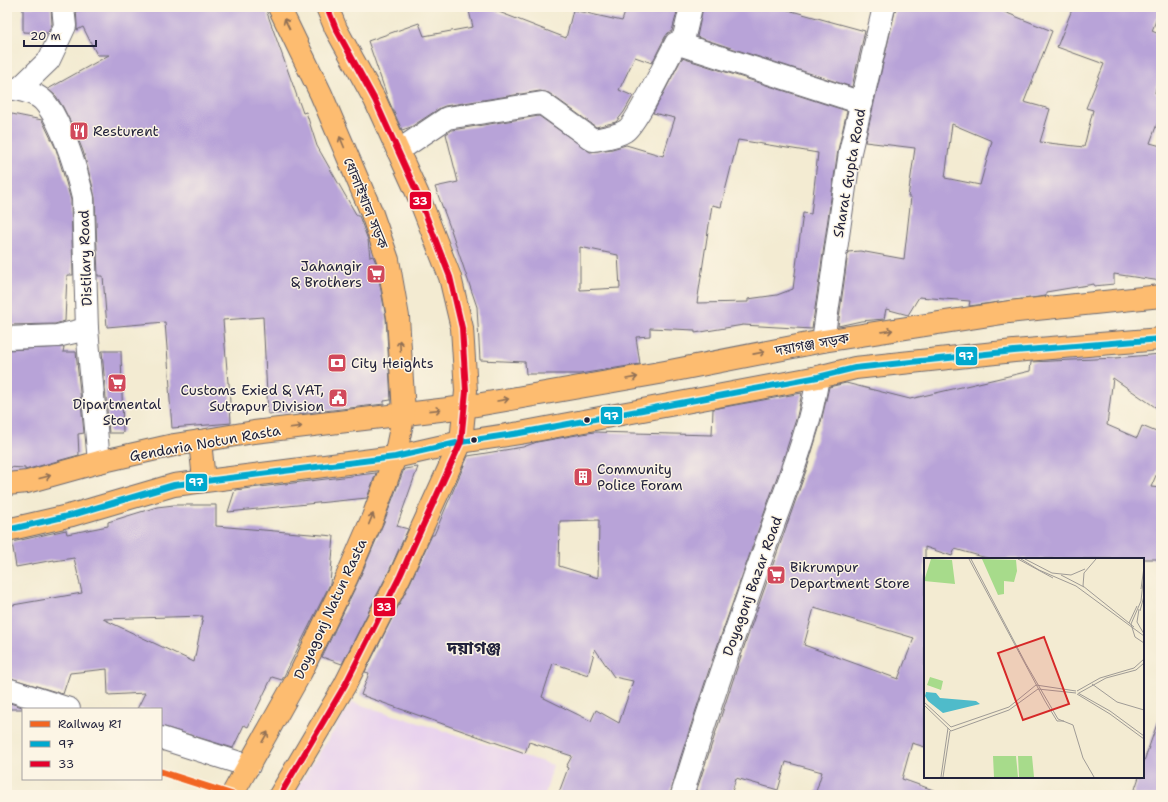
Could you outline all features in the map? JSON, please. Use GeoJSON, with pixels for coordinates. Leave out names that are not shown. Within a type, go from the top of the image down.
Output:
{"type":"FeatureCollection","features":[{"type":"Feature","properties":{"kind":"main road","name":"ধোলাইখাল সড়ক"},"geometry":{"type":"LineString","coordinates":[[279,7],[321,94],[371,211],[388,260],[398,318],[404,413]]}},
{"type":"Feature","properties":{"kind":"main road"},"geometry":{"type":"LineString","coordinates":[[280,795],[345,685],[400,576],[461,442],[465,407],[465,374],[462,328],[450,277],[418,195],[375,100],[336,29],[327,7]]}},
{"type":"Feature","properties":{"kind":"main road","name":"দয়াগঞ্জ সড়ক"},"geometry":{"type":"LineString","coordinates":[[404,413],[465,407],[665,372],[823,341],[1009,312],[1161,296]]}},
{"type":"Feature","properties":{"kind":"main road"},"geometry":{"type":"LineString","coordinates":[[7,530],[72,515],[174,485],[395,457],[461,442],[520,433],[818,377],[855,368],[1014,351],[1161,340]]}},
{"type":"Feature","properties":{"kind":"main road","name":"Gendaria Notun Rasta"},"geometry":{"type":"LineString","coordinates":[[7,484],[27,482],[99,462],[174,445],[254,432],[404,413]]}},
{"type":"Feature","properties":{"kind":"main road","name":"Doyagonj Natun Rasta"},"geometry":{"type":"LineString","coordinates":[[232,795],[300,672],[346,579],[395,457],[404,413]]}},
{"type":"Feature","properties":{"kind":"main road"},"geometry":{"type":"LineString","coordinates":[[200,441],[204,480]]}},
{"type":"Feature","properties":{"kind":"street"},"geometry":{"type":"LineString","coordinates":[[13,89],[49,60],[65,26],[63,7]]}},
{"type":"Feature","properties":{"kind":"street"},"geometry":{"type":"LineString","coordinates":[[682,45],[691,7]]}},
{"type":"Feature","properties":{"kind":"street","name":"Sharat Gupta Road"},"geometry":{"type":"LineString","coordinates":[[823,341],[850,152],[884,7]]}},
{"type":"Feature","properties":{"kind":"street"},"geometry":{"type":"LineString","coordinates":[[398,152],[447,118],[542,103],[593,140],[617,135],[627,131],[676,43],[862,102]]}},
{"type":"Feature","properties":{"kind":"street","name":"Distilary Road"},"geometry":{"type":"LineString","coordinates":[[13,89],[36,95],[47,104],[71,152],[83,198],[87,329],[99,462]]}},
{"type":"Feature","properties":{"kind":"street"},"geometry":{"type":"LineString","coordinates":[[7,338],[57,336],[87,329]]}},
{"type":"Feature","properties":{"kind":"street","name":"Doyagonj Bazar Road"},"geometry":{"type":"LineString","coordinates":[[682,795],[730,647],[770,532],[799,455],[814,401],[818,377]]}},
{"type":"Feature","properties":{"kind":"street"},"geometry":{"type":"LineString","coordinates":[[7,689],[66,708]]}},
{"type":"Feature","properties":{"kind":"street"},"geometry":{"type":"LineString","coordinates":[[162,738],[249,766]]}},
{"type":"Feature","properties":{"kind":"shaded area"},"geometry":{"type":"Polygon","coordinates":[[[352,702],[553,765],[545,795],[292,795],[352,702]]]}},
{"type":"Feature","properties":{"kind":"building"},"geometry":{"type":"Polygon","coordinates":[[[23,7],[51,7],[52,24],[48,33],[23,32],[23,7]]]}},
{"type":"Feature","properties":{"kind":"building"},"geometry":{"type":"Polygon","coordinates":[[[76,7],[265,7],[303,113],[306,112],[317,146],[357,216],[359,216],[368,240],[370,257],[373,256],[376,263],[386,318],[391,400],[384,401],[384,404],[298,414],[298,412],[268,414],[263,317],[223,320],[231,423],[172,428],[165,322],[107,327],[103,276],[98,276],[95,198],[92,184],[83,151],[74,129],[56,96],[48,89],[109,55],[97,55],[83,27],[77,30],[76,7]]]}},
{"type":"Feature","properties":{"kind":"building"},"geometry":{"type":"Polygon","coordinates":[[[468,7],[486,7],[566,38],[573,10],[622,21],[627,7],[653,7],[677,12],[672,31],[665,37],[652,63],[635,57],[619,90],[633,96],[624,112],[616,122],[596,127],[549,93],[540,91],[445,106],[411,127],[402,130],[388,99],[368,41],[419,23],[424,36],[473,27],[468,7]]]}},
{"type":"Feature","properties":{"kind":"building"},"geometry":{"type":"Polygon","coordinates":[[[703,7],[777,7],[865,31],[852,87],[697,37],[703,7]]]}},
{"type":"Feature","properties":{"kind":"building"},"geometry":{"type":"Polygon","coordinates":[[[896,7],[992,7],[1052,31],[1024,102],[1050,109],[1040,142],[1084,147],[1093,110],[1086,108],[1104,64],[1057,47],[1073,7],[1161,7],[1152,31],[1161,35],[1161,67],[1155,93],[1161,95],[1161,113],[1150,143],[1161,146],[1161,281],[1114,274],[1114,284],[1094,286],[1094,284],[1046,292],[1046,296],[969,306],[970,301],[919,297],[908,315],[886,309],[884,319],[861,321],[838,326],[848,252],[860,251],[904,259],[911,197],[908,197],[915,148],[865,142],[896,7]],[[952,124],[945,178],[980,185],[992,141],[952,124]]]}},
{"type":"Feature","properties":{"kind":"building"},"geometry":{"type":"Polygon","coordinates":[[[682,58],[847,111],[838,150],[812,329],[743,325],[695,333],[695,330],[650,328],[650,336],[636,337],[640,364],[580,374],[526,374],[525,362],[480,360],[477,307],[435,187],[458,182],[446,134],[452,130],[539,116],[590,152],[612,149],[626,145],[663,156],[675,118],[653,113],[682,58]],[[738,140],[721,207],[712,205],[697,303],[748,302],[748,299],[777,295],[793,289],[803,213],[811,214],[818,153],[738,140]],[[580,247],[580,290],[620,288],[618,255],[580,247]]]}},
{"type":"Feature","properties":{"kind":"building"},"geometry":{"type":"Polygon","coordinates":[[[7,113],[42,120],[56,149],[71,200],[73,275],[67,275],[65,321],[55,324],[7,325],[7,113]]]}},
{"type":"Feature","properties":{"kind":"building"},"geometry":{"type":"Polygon","coordinates":[[[64,347],[63,352],[76,352],[84,433],[78,434],[79,455],[25,470],[25,468],[7,467],[7,350],[64,347]]]}},
{"type":"Feature","properties":{"kind":"building"},"geometry":{"type":"Polygon","coordinates":[[[102,351],[121,351],[123,433],[109,433],[102,351]]]}},
{"type":"Feature","properties":{"kind":"building"},"geometry":{"type":"Polygon","coordinates":[[[1161,354],[1161,411],[1113,378],[1107,425],[1137,438],[1142,426],[1161,434],[1161,464],[1151,487],[1161,488],[1161,559],[986,558],[955,549],[952,556],[925,547],[924,747],[912,743],[902,779],[939,792],[939,795],[815,795],[822,772],[786,762],[778,790],[736,778],[731,795],[695,795],[746,641],[808,465],[821,422],[829,387],[846,383],[910,399],[1030,371],[1031,362],[1161,354]],[[814,608],[804,645],[898,679],[914,638],[814,608]]]}},
{"type":"Feature","properties":{"kind":"building"},"geometry":{"type":"Polygon","coordinates":[[[802,393],[797,416],[784,457],[711,664],[680,759],[670,795],[558,795],[568,768],[566,767],[572,756],[529,742],[525,753],[361,695],[369,673],[365,672],[411,581],[432,535],[434,535],[468,456],[523,447],[537,442],[594,432],[712,435],[713,409],[802,393]],[[599,520],[560,521],[559,566],[598,578],[599,520]],[[595,649],[588,675],[553,663],[542,697],[591,721],[596,710],[619,723],[633,681],[614,677],[595,649]]]}},
{"type":"Feature","properties":{"kind":"building"},"geometry":{"type":"Polygon","coordinates":[[[418,467],[397,526],[408,529],[389,571],[342,664],[322,657],[357,584],[384,522],[404,469],[418,467]]]}},
{"type":"Feature","properties":{"kind":"building"},"geometry":{"type":"Polygon","coordinates":[[[376,473],[367,498],[228,512],[235,490],[376,473]]]}},
{"type":"Feature","properties":{"kind":"building"},"geometry":{"type":"Polygon","coordinates":[[[174,505],[216,505],[216,526],[334,536],[330,584],[282,680],[272,677],[248,727],[244,725],[233,748],[162,726],[162,708],[138,708],[145,693],[108,695],[107,669],[70,673],[63,694],[7,677],[7,606],[82,593],[74,558],[16,567],[12,542],[66,530],[67,534],[108,526],[108,522],[157,507],[174,505]],[[203,616],[103,619],[194,662],[203,616]]]}},
{"type":"Feature","properties":{"kind":"building"},"geometry":{"type":"Polygon","coordinates":[[[7,702],[25,708],[22,709],[7,709],[7,702]]]}},
{"type":"Feature","properties":{"kind":"building"},"geometry":{"type":"Polygon","coordinates":[[[1158,721],[1161,722],[1161,795],[1133,795],[1139,778],[1144,778],[1144,761],[1158,721]]]}},
{"type":"Feature","properties":{"kind":"rail line","name":"R1"},"geometry":{"type":"LineString","coordinates":[[162,772],[233,795]]}},
{"type":"Feature","properties":{"kind":"transit line","name":"33"},"geometry":{"type":"LineString","coordinates":[[280,795],[345,685],[400,576],[461,442],[466,391],[462,328],[450,277],[418,195],[375,100],[336,29],[327,7]]}},
{"type":"Feature","properties":{"kind":"transit line","name":"97"},"geometry":{"type":"LineString","coordinates":[[7,530],[72,515],[174,485],[395,457],[461,442],[520,433],[818,377],[855,368],[1014,351],[1161,339]]}},
{"type":"Feature","properties":{"kind":"place","name":"Resturent"},"geometry":{"type":"Point","coordinates":[79,131]}},
{"type":"Feature","properties":{"kind":"place","name":"Jahangir & Brothers"},"geometry":{"type":"Point","coordinates":[376,274]}},
{"type":"Feature","properties":{"kind":"place","name":"City Heights"},"geometry":{"type":"Point","coordinates":[337,363]}},
{"type":"Feature","properties":{"kind":"place","name":"Dipartmental Stor"},"geometry":{"type":"Point","coordinates":[117,383]}},
{"type":"Feature","properties":{"kind":"place","name":"Customs Exied & VAT, Sutrapur Division"},"geometry":{"type":"Point","coordinates":[338,398]}},
{"type":"Feature","properties":{"kind":"place","name":"Community Police Foram"},"geometry":{"type":"Point","coordinates":[583,477]}},
{"type":"Feature","properties":{"kind":"place","name":"Bikrumpur Department Store"},"geometry":{"type":"Point","coordinates":[776,575]}},
{"type":"Feature","properties":{"kind":"district","name":"দয়াগঞ্জ"},"geometry":{"type":"Point","coordinates":[474,648]}}]}
